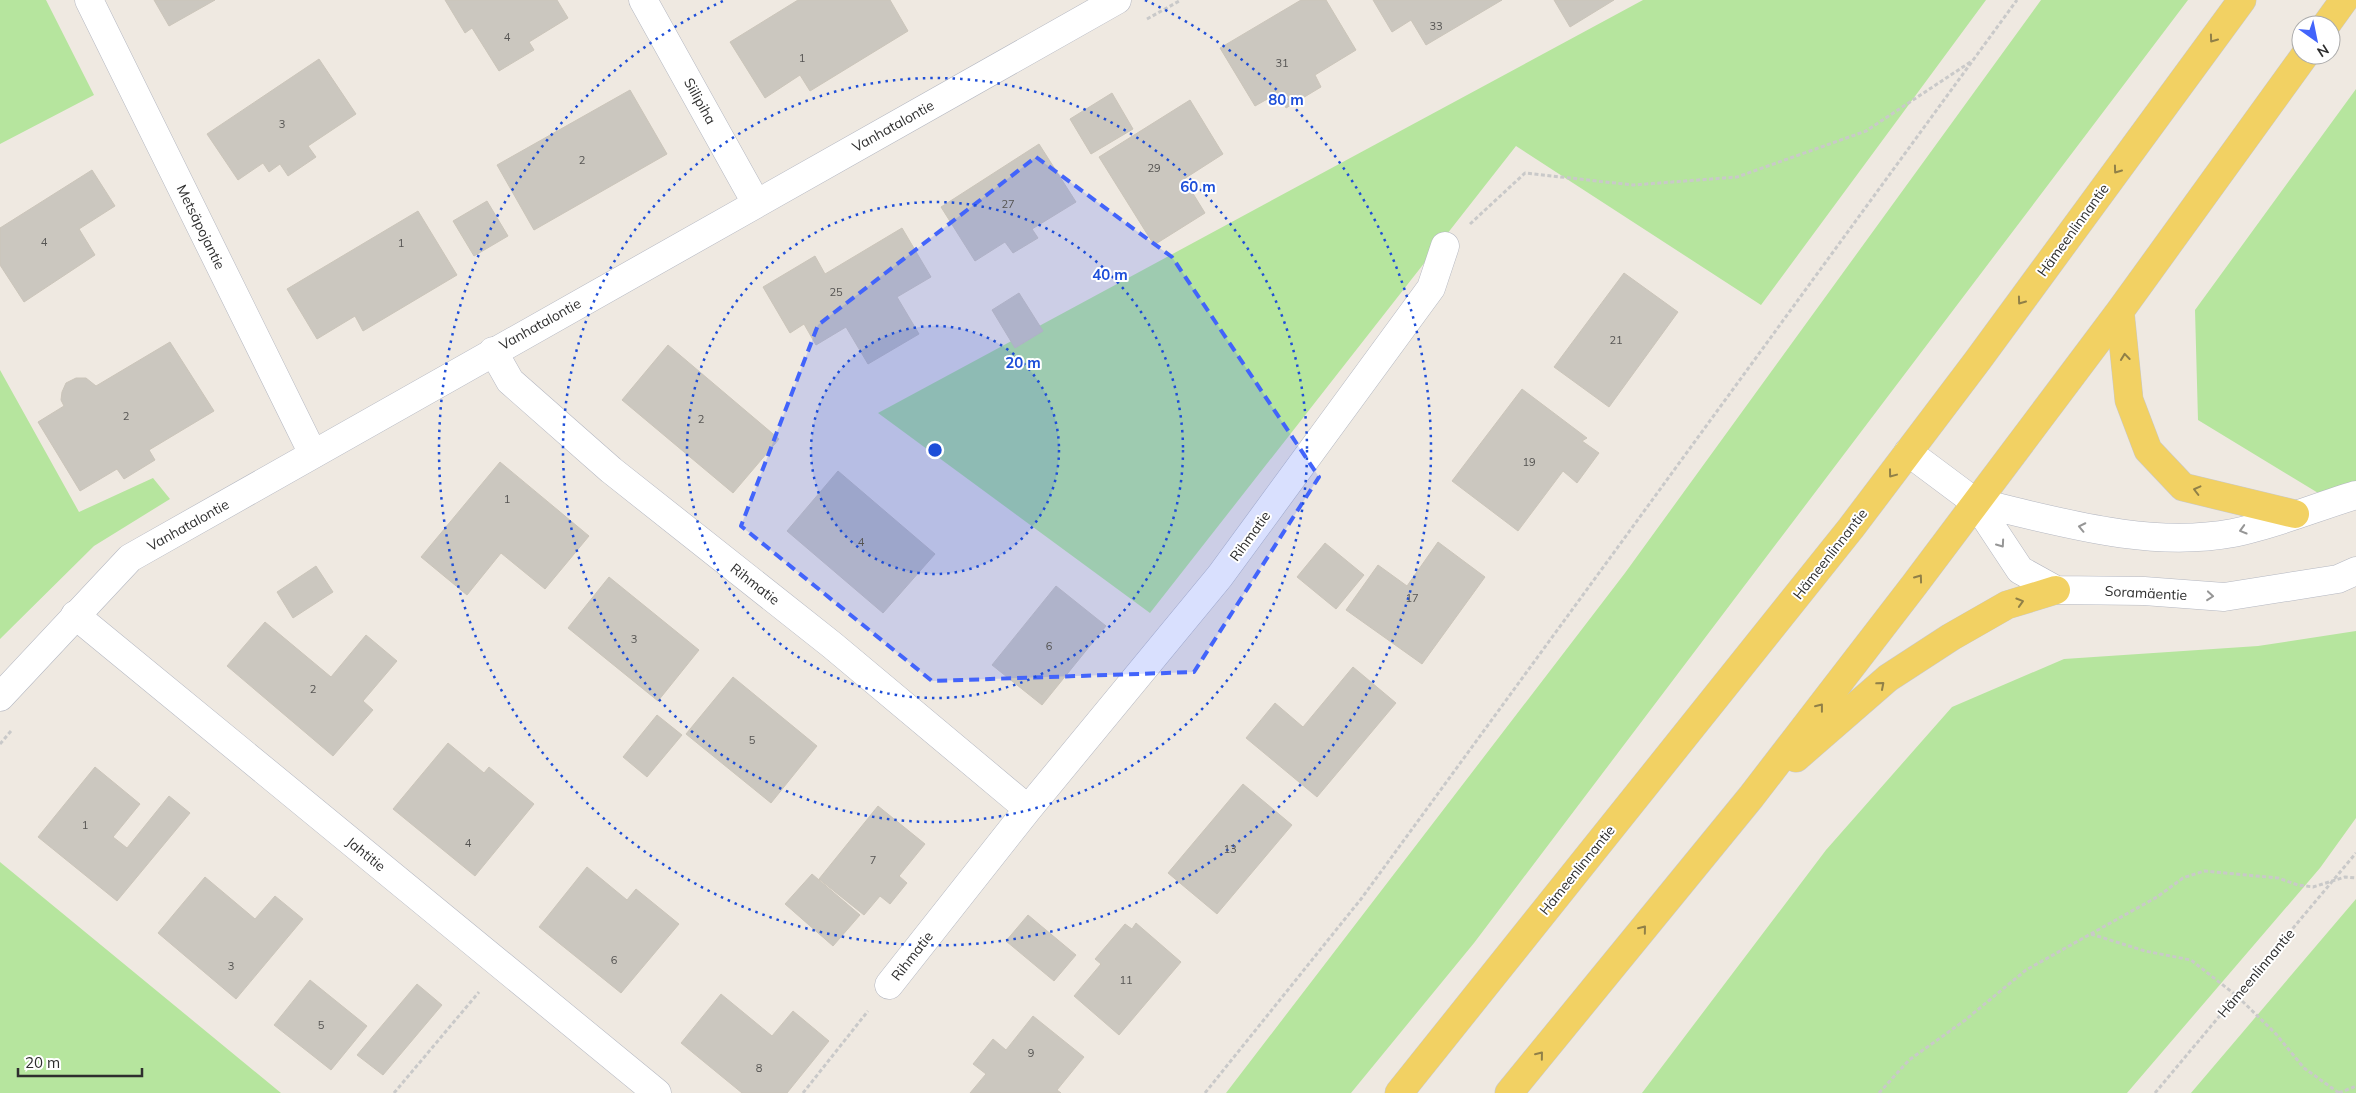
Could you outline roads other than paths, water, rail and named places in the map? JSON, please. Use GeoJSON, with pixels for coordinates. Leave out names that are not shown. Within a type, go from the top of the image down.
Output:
{"type":"FeatureCollection","features":[{"type":"Feature","properties":{"kind":"main road","name":"Hämeenlinnantie"},"geometry":{"type":"LineString","coordinates":[[1398,1093],[1851,528],[2242,0]]}},
{"type":"Feature","properties":{"kind":"main road"},"geometry":{"type":"LineString","coordinates":[[2333,15],[2344,0]]}},
{"type":"Feature","properties":{"kind":"main road"},"geometry":{"type":"LineString","coordinates":[[1509,1093],[1751,797],[1915,584],[1974,502],[2120,311],[2297,65]]}},
{"type":"Feature","properties":{"kind":"main road"},"geometry":{"type":"LineString","coordinates":[[2120,311],[2129,400],[2148,450],[2183,487],[2295,514]]}},
{"type":"Feature","properties":{"kind":"main road"},"geometry":{"type":"LineString","coordinates":[[1751,797],[1888,678],[1951,637],[2008,606],[2056,590]]}},
{"type":"Feature","properties":{"kind":"street","name":"Metsäpojantie"},"geometry":{"type":"LineString","coordinates":[[89,0],[313,454]]}},
{"type":"Feature","properties":{"kind":"street","name":"Siilipiha"},"geometry":{"type":"LineString","coordinates":[[643,0],[756,203]]}},
{"type":"Feature","properties":{"kind":"street","name":"Vanhatalontie"},"geometry":{"type":"LineString","coordinates":[[0,697],[130,558],[493,351],[1117,0]]}},
{"type":"Feature","properties":{"kind":"street","name":"Rihmatie"},"geometry":{"type":"LineString","coordinates":[[889,985],[1028,809],[1220,576],[1431,288],[1445,246]]}},
{"type":"Feature","properties":{"kind":"street","name":"Rihmatie"},"geometry":{"type":"LineString","coordinates":[[493,351],[510,381],[611,470],[832,645],[1028,809]]}},
{"type":"Feature","properties":{"kind":"street","name":"Soramäentie"},"geometry":{"type":"LineString","coordinates":[[1908,452],[1974,502],[2020,570],[2056,590],[2144,591],[2224,598],[2338,578],[2356,572]]}},
{"type":"Feature","properties":{"kind":"street","name":"Soramäentie"},"geometry":{"type":"LineString","coordinates":[[1974,502],[2086,528],[2168,538],[2232,533],[2356,495]]}},
{"type":"Feature","properties":{"kind":"street","name":"Jahtitie"},"geometry":{"type":"LineString","coordinates":[[75,615],[657,1093]]}}]}
